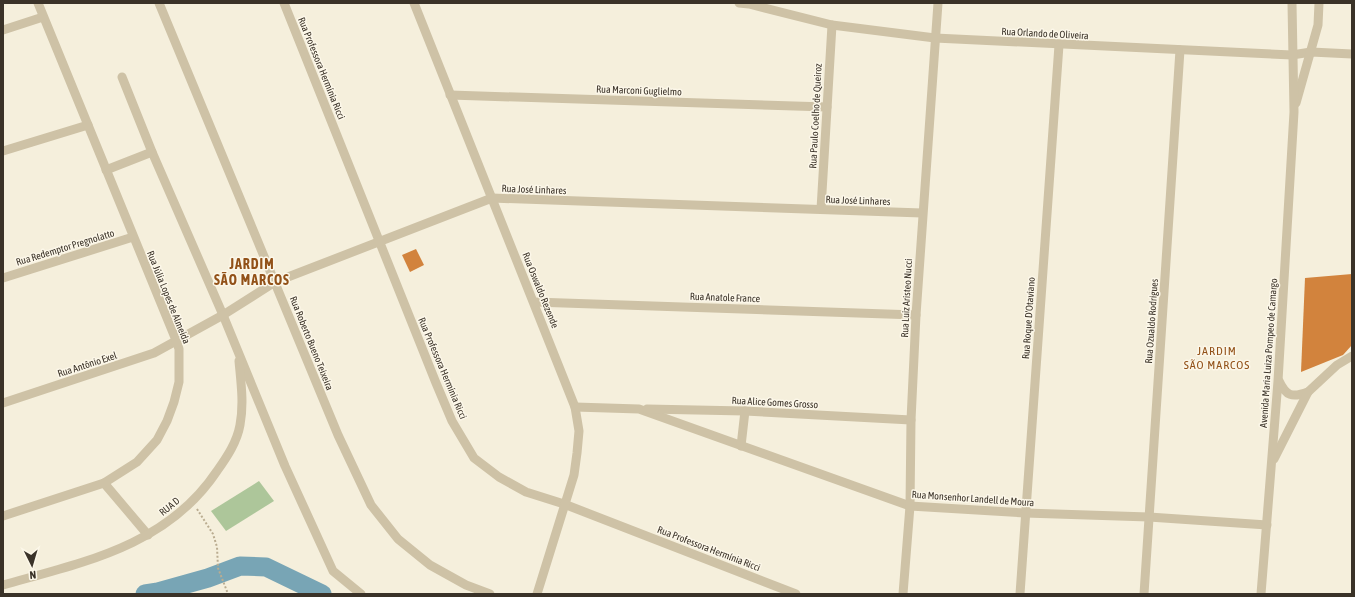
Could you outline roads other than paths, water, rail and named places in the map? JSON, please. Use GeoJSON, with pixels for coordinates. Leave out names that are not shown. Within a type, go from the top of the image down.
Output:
{"type":"FeatureCollection","features":[{"type":"Feature","properties":{"kind":"street","name":"Rua Júlia Lopes de Almeida"},"geometry":{"type":"LineString","coordinates":[[3,516],[104,483],[137,462],[157,440],[167,421],[179,382],[179,349],[176,340],[38,3]]}},
{"type":"Feature","properties":{"kind":"street","name":"Rua Roberto Bueno Teixeira"},"geometry":{"type":"LineString","coordinates":[[159,3],[276,282],[345,452],[371,505],[398,539],[430,566],[490,594]]}},
{"type":"Feature","properties":{"kind":"street","name":"Rua Professora Hermínia Ricci"},"geometry":{"type":"LineString","coordinates":[[284,3],[449,414],[474,458],[499,477],[526,492],[564,504],[796,594]]}},
{"type":"Feature","properties":{"kind":"street","name":"Rua Oswaldo Rezende"},"geometry":{"type":"LineString","coordinates":[[414,3],[575,407],[579,431],[578,453],[574,475],[537,594]]}},
{"type":"Feature","properties":{"kind":"street","name":"Rua Orlando de Oliveira"},"geometry":{"type":"LineString","coordinates":[[739,3],[749,4],[832,25],[935,38],[1292,55],[1311,52],[1352,54]]}},
{"type":"Feature","properties":{"kind":"street","name":"Rua Luiz Aristeo Nucci"},"geometry":{"type":"LineString","coordinates":[[903,594],[910,506],[911,420],[922,213],[938,3]]}},
{"type":"Feature","properties":{"kind":"street","name":"Avenida Maria Luiza Pompeo de Camargo"},"geometry":{"type":"LineString","coordinates":[[1262,594],[1278,381],[1294,112],[1292,3]]}},
{"type":"Feature","properties":{"kind":"street","name":"Avenida Maria Luiza Pompeo de Camargo"},"geometry":{"type":"LineString","coordinates":[[1294,112],[1318,25],[1319,3]]}},
{"type":"Feature","properties":{"kind":"street"},"geometry":{"type":"LineString","coordinates":[[3,30],[43,18]]}},
{"type":"Feature","properties":{"kind":"street","name":"Rua Paulo Coelho de Queiroz"},"geometry":{"type":"LineString","coordinates":[[821,209],[832,25]]}},
{"type":"Feature","properties":{"kind":"street","name":"Rua Roque D'Otaviano"},"geometry":{"type":"LineString","coordinates":[[1020,594],[1059,45]]}},
{"type":"Feature","properties":{"kind":"street","name":"Rua Ozualdo Rodrigues"},"geometry":{"type":"LineString","coordinates":[[1144,594],[1180,50]]}},
{"type":"Feature","properties":{"kind":"street"},"geometry":{"type":"LineString","coordinates":[[122,77],[152,152],[238,350],[285,466],[333,571],[361,594]]}},
{"type":"Feature","properties":{"kind":"street","name":"Rua Marconi Guglielmo"},"geometry":{"type":"LineString","coordinates":[[450,95],[827,107]]}},
{"type":"Feature","properties":{"kind":"street"},"geometry":{"type":"LineString","coordinates":[[3,151],[88,125]]}},
{"type":"Feature","properties":{"kind":"street"},"geometry":{"type":"LineString","coordinates":[[106,170],[152,152]]}},
{"type":"Feature","properties":{"kind":"street","name":"Rua José Linhares"},"geometry":{"type":"LineString","coordinates":[[176,340],[223,315],[276,282],[492,198],[922,213]]}},
{"type":"Feature","properties":{"kind":"street","name":"Rua Redemptor Pregnolatto"},"geometry":{"type":"LineString","coordinates":[[3,278],[133,237]]}},
{"type":"Feature","properties":{"kind":"street","name":"Rua Anatole France"},"geometry":{"type":"LineString","coordinates":[[534,302],[916,315]]}},
{"type":"Feature","properties":{"kind":"street","name":"Rua Antônio Exel"},"geometry":{"type":"LineString","coordinates":[[3,403],[154,353],[176,340]]}},
{"type":"Feature","properties":{"kind":"street","name":"RUA D"},"geometry":{"type":"LineString","coordinates":[[3,586],[91,560],[120,548],[148,535],[169,522],[192,501],[208,484],[228,455],[240,426],[242,388],[238,350]]}},
{"type":"Feature","properties":{"kind":"street"},"geometry":{"type":"LineString","coordinates":[[1272,464],[1308,392],[1337,365],[1352,356]]}},
{"type":"Feature","properties":{"kind":"street"},"geometry":{"type":"LineString","coordinates":[[1278,381],[1283,390],[1290,395],[1300,395],[1308,392]]}},
{"type":"Feature","properties":{"kind":"street","name":"Rua Monsenhor Landell de Moura"},"geometry":{"type":"LineString","coordinates":[[575,407],[639,409],[910,506],[1025,513],[1149,516],[1267,525]]}},
{"type":"Feature","properties":{"kind":"street","name":"Rua Alice Gomes Grosso"},"geometry":{"type":"LineString","coordinates":[[639,409],[745,411],[911,420]]}},
{"type":"Feature","properties":{"kind":"street"},"geometry":{"type":"LineString","coordinates":[[741,446],[745,411]]}},
{"type":"Feature","properties":{"kind":"street"},"geometry":{"type":"LineString","coordinates":[[104,483],[148,535]]}},
{"type":"Feature","properties":{"kind":"waterway"},"geometry":{"type":"LineString","coordinates":[[145,594],[158,592],[208,578],[240,566],[266,567],[322,594]]}},
{"type":"Feature","properties":{"kind":"district","name":"JARDIM SÃO MARCOS"},"geometry":{"type":"Point","coordinates":[252,272]}},
{"type":"Feature","properties":{"kind":"district","name":"JARDIM SÃO MARCOS"},"geometry":{"type":"Point","coordinates":[1217,358]}}]}
